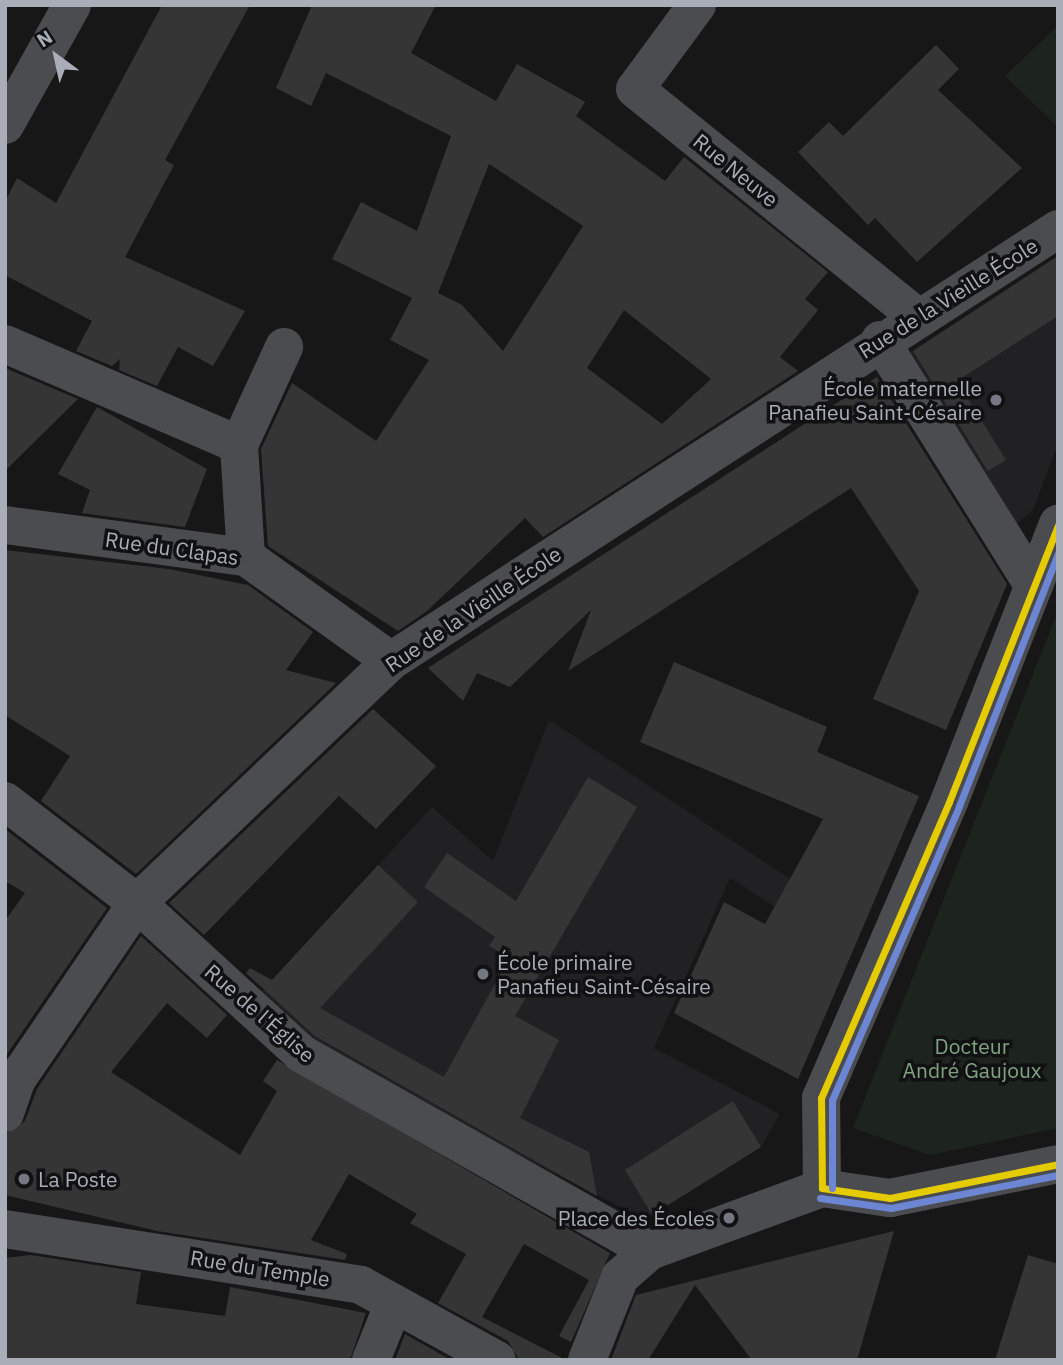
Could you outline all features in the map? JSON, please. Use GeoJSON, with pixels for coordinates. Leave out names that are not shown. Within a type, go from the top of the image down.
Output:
{"type":"FeatureCollection","features":[{"type":"Feature","properties":{"kind":"street"},"geometry":{"type":"LineString","coordinates":[[5,125],[72,5]]}},
{"type":"Feature","properties":{"kind":"street","name":"Rue Neuve"},"geometry":{"type":"LineString","coordinates":[[697,5],[635,89],[918,317]]}},
{"type":"Feature","properties":{"kind":"street","name":"Rue de la Vieille École"},"geometry":{"type":"LineString","coordinates":[[5,1113],[17,1079],[137,903],[391,661],[880,340],[1058,229]]}},
{"type":"Feature","properties":{"kind":"street"},"geometry":{"type":"LineString","coordinates":[[880,340],[1034,586]]}},
{"type":"Feature","properties":{"kind":"street"},"geometry":{"type":"LineString","coordinates":[[5,344],[239,445]]}},
{"type":"Feature","properties":{"kind":"street"},"geometry":{"type":"LineString","coordinates":[[246,557],[239,445],[284,347]]}},
{"type":"Feature","properties":{"kind":"street"},"geometry":{"type":"LineString","coordinates":[[822,1188],[821,1098],[1058,524]]}},
{"type":"Feature","properties":{"kind":"street","name":"Rue du Clapas"},"geometry":{"type":"LineString","coordinates":[[5,525],[246,557],[391,661]]}},
{"type":"Feature","properties":{"kind":"street","name":"Rue de l'Église"},"geometry":{"type":"LineString","coordinates":[[5,801],[137,903],[302,1054],[650,1251]]}},
{"type":"Feature","properties":{"kind":"street"},"geometry":{"type":"LineString","coordinates":[[587,1360],[620,1277],[650,1251],[822,1188],[890,1198],[1058,1164]]}},
{"type":"Feature","properties":{"kind":"street","name":"Rue du Temple"},"geometry":{"type":"LineString","coordinates":[[5,1229],[305,1273],[361,1285],[497,1360]]}},
{"type":"Feature","properties":{"kind":"street"},"geometry":{"type":"LineString","coordinates":[[371,1360],[394,1303]]}},
{"type":"Feature","properties":{"kind":"shaded area","name":"École maternelle Panafieu Saint-Césaire"},"geometry":{"type":"Polygon","coordinates":[[[1058,256],[1058,444],[1033,510],[1016,524],[906,355],[1058,256]]]}},
{"type":"Feature","properties":{"kind":"shaded area","name":"École primaire Panafieu Saint-Césaire"},"geometry":{"type":"Polygon","coordinates":[[[549,720],[862,926],[848,953],[730,878],[654,1048],[780,1114],[761,1147],[652,1215],[631,1212],[497,1144],[311,1041],[259,994],[432,807],[493,861],[549,720]]]}},
{"type":"Feature","properties":{"kind":"green space"},"geometry":{"type":"Polygon","coordinates":[[[1058,26],[1058,127],[1005,76],[1058,26]]]}},
{"type":"Feature","properties":{"kind":"green space","name":"Docteur André Gaujoux"},"geometry":{"type":"Polygon","coordinates":[[[1058,611],[1058,1128],[930,1155],[853,1128],[1058,611]]]}},
{"type":"Feature","properties":{"kind":"building"},"geometry":{"type":"Polygon","coordinates":[[[162,5],[250,5],[165,160],[174,165],[125,257],[245,311],[213,366],[178,347],[157,386],[119,370],[120,359],[112,366],[76,351],[92,321],[5,275],[5,202],[17,178],[56,203],[162,5]]]}},
{"type":"Feature","properties":{"kind":"building"},"geometry":{"type":"Polygon","coordinates":[[[312,5],[436,5],[411,53],[496,101],[517,64],[585,102],[576,116],[665,181],[684,157],[828,272],[805,299],[818,310],[780,357],[798,371],[543,537],[525,518],[427,611],[398,631],[268,546],[261,449],[292,383],[376,441],[429,360],[390,340],[412,298],[332,259],[361,202],[417,231],[451,136],[326,73],[311,106],[276,88],[312,5]],[[489,164],[438,293],[462,305],[503,351],[583,226],[489,164]],[[624,310],[587,368],[662,424],[711,379],[624,310]]]}},
{"type":"Feature","properties":{"kind":"building"},"geometry":{"type":"Polygon","coordinates":[[[936,45],[959,69],[938,90],[1022,168],[917,262],[875,218],[868,225],[798,152],[829,122],[843,136],[936,45]]]}},
{"type":"Feature","properties":{"kind":"building"},"geometry":{"type":"Polygon","coordinates":[[[1058,256],[1058,316],[957,381],[1006,460],[988,471],[913,351],[1058,256]]]}},
{"type":"Feature","properties":{"kind":"building"},"geometry":{"type":"Polygon","coordinates":[[[5,368],[78,399],[5,471],[5,368]]]}},
{"type":"Feature","properties":{"kind":"building"},"geometry":{"type":"Polygon","coordinates":[[[877,377],[1007,584],[946,730],[873,699],[919,591],[851,488],[568,671],[591,610],[510,687],[477,673],[463,701],[428,668],[877,377]]]}},
{"type":"Feature","properties":{"kind":"building"},"geometry":{"type":"Polygon","coordinates":[[[97,407],[207,469],[185,527],[82,513],[90,490],[58,474],[97,407]]]}},
{"type":"Feature","properties":{"kind":"building"},"geometry":{"type":"Polygon","coordinates":[[[5,550],[169,569],[248,585],[313,632],[286,670],[336,683],[136,874],[41,801],[70,756],[5,715],[5,550]]]}},
{"type":"Feature","properties":{"kind":"building"},"geometry":{"type":"Polygon","coordinates":[[[674,662],[827,727],[817,752],[919,796],[798,1079],[674,1013],[724,902],[765,924],[823,819],[640,742],[674,662]]]}},
{"type":"Feature","properties":{"kind":"building"},"geometry":{"type":"Polygon","coordinates":[[[373,709],[436,766],[376,829],[339,796],[204,935],[169,903],[373,709]]]}},
{"type":"Feature","properties":{"kind":"building"},"geometry":{"type":"Polygon","coordinates":[[[588,777],[637,807],[515,1016],[559,1040],[520,1118],[589,1152],[597,1196],[315,1036],[246,973],[250,968],[272,980],[378,865],[418,902],[320,1008],[444,1077],[509,958],[489,946],[495,937],[424,887],[447,853],[516,901],[588,777]]]}},
{"type":"Feature","properties":{"kind":"building"},"geometry":{"type":"Polygon","coordinates":[[[5,829],[107,908],[5,1057],[5,921],[25,893],[5,881],[5,829]]]}},
{"type":"Feature","properties":{"kind":"building"},"geometry":{"type":"Polygon","coordinates":[[[141,936],[227,1015],[207,1038],[167,1003],[111,1072],[240,1155],[277,1091],[263,1081],[277,1060],[610,1253],[571,1342],[559,1336],[589,1280],[524,1244],[482,1317],[566,1360],[519,1360],[508,1341],[438,1303],[466,1254],[410,1223],[417,1214],[349,1174],[311,1240],[347,1254],[345,1260],[157,1231],[5,1195],[5,1134],[25,1121],[37,1089],[141,936]]]}},
{"type":"Feature","properties":{"kind":"building"},"geometry":{"type":"Polygon","coordinates":[[[733,1101],[761,1147],[652,1215],[625,1170],[733,1101]]]}},
{"type":"Feature","properties":{"kind":"building"},"geometry":{"type":"Polygon","coordinates":[[[894,1231],[857,1360],[752,1360],[695,1285],[648,1360],[611,1360],[636,1295],[894,1231]]]}},
{"type":"Feature","properties":{"kind":"building"},"geometry":{"type":"Polygon","coordinates":[[[31,1255],[141,1272],[136,1304],[225,1316],[230,1287],[366,1313],[350,1360],[5,1360],[5,1258],[31,1255]]]}},
{"type":"Feature","properties":{"kind":"building"},"geometry":{"type":"Polygon","coordinates":[[[1028,1255],[1058,1264],[1058,1360],[995,1360],[1028,1255]]]}},
{"type":"Feature","properties":{"kind":"building"},"geometry":{"type":"Polygon","coordinates":[[[405,1334],[451,1360],[395,1360],[405,1334]]]}},
{"type":"Feature","properties":{"kind":"transit line"},"geometry":{"type":"LineString","coordinates":[[822,1188],[821,1098],[949,802],[1058,525]]}},
{"type":"Feature","properties":{"kind":"transit line"},"geometry":{"type":"LineString","coordinates":[[832,1188],[832,1100],[959,806],[1058,553]]}},
{"type":"Feature","properties":{"kind":"transit line"},"geometry":{"type":"LineString","coordinates":[[822,1188],[890,1198],[1058,1164]]}},
{"type":"Feature","properties":{"kind":"transit line"},"geometry":{"type":"LineString","coordinates":[[820,1198],[891,1208],[1058,1175]]}},
{"type":"Feature","properties":{"kind":"place","name":"École maternelle Panafieu Saint-Césaire"},"geometry":{"type":"Point","coordinates":[996,400]}},
{"type":"Feature","properties":{"kind":"place","name":"École primaire Panafieu Saint-Césaire"},"geometry":{"type":"Point","coordinates":[483,974]}},
{"type":"Feature","properties":{"kind":"place","name":"La Poste"},"geometry":{"type":"Point","coordinates":[24,1179]}},
{"type":"Feature","properties":{"kind":"place","name":"Place des Écoles"},"geometry":{"type":"Point","coordinates":[729,1218]}}]}
